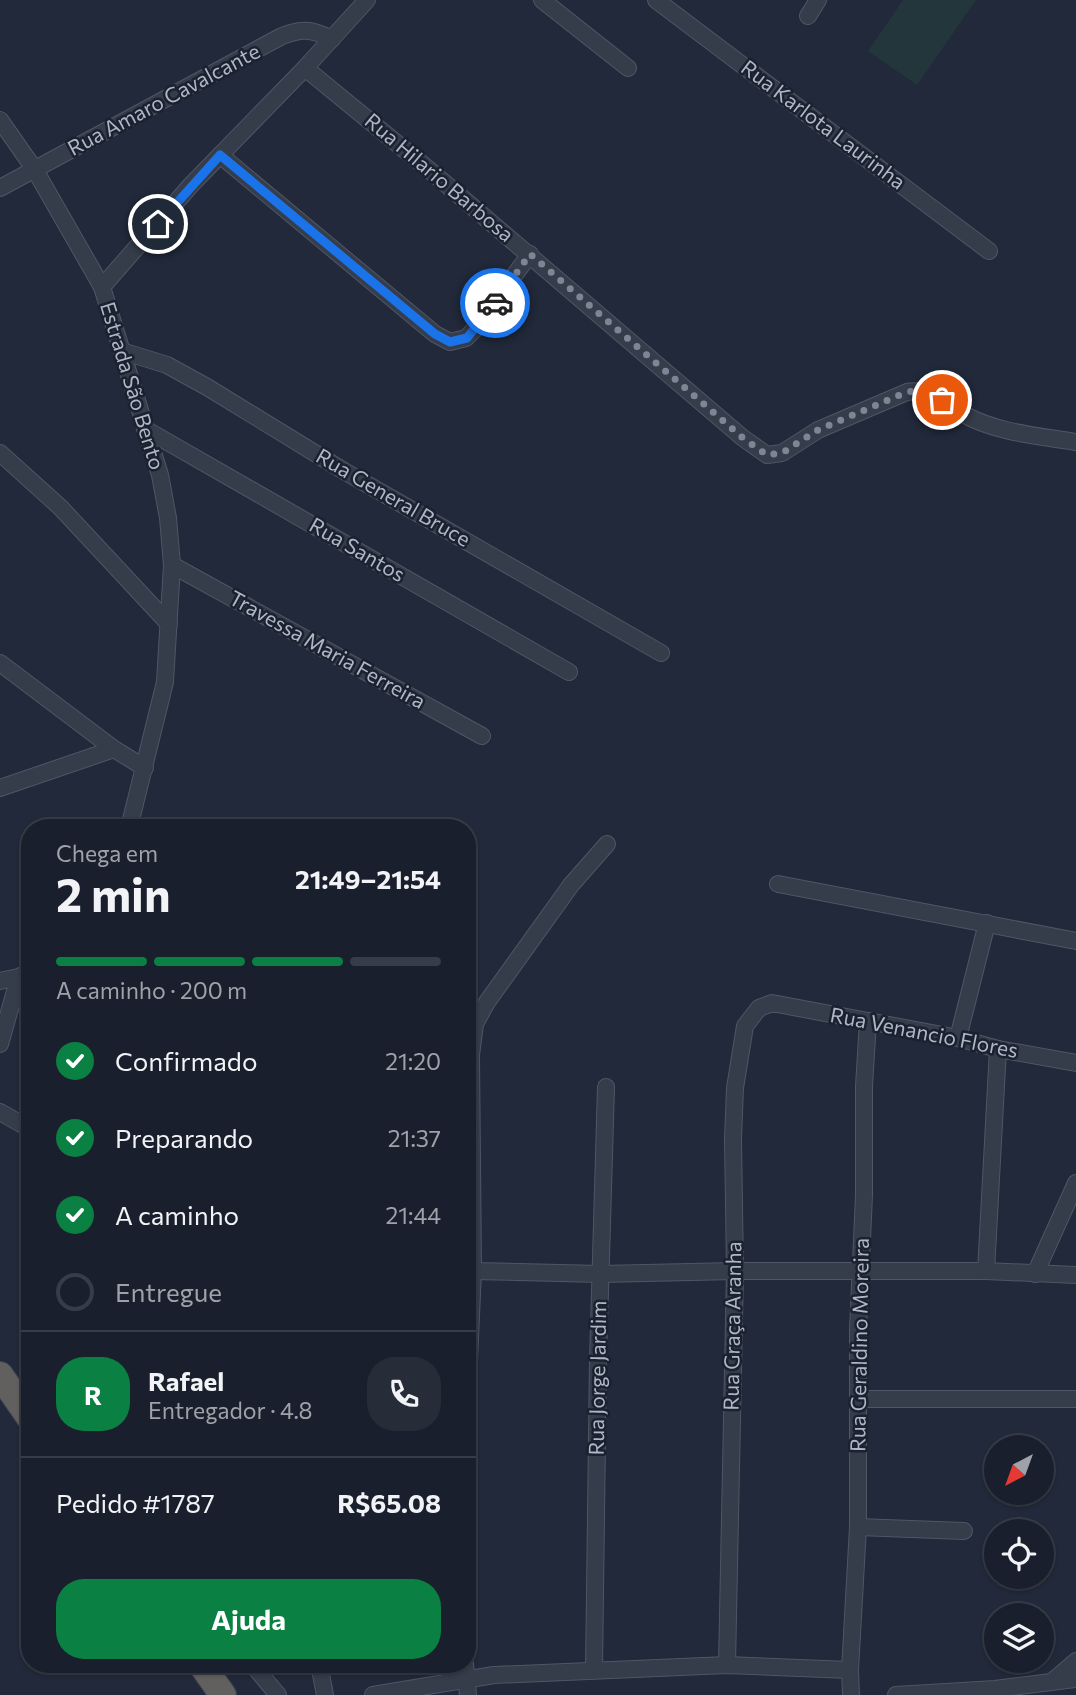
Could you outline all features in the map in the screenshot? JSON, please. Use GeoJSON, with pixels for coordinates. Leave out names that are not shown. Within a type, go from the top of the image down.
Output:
{"type":"FeatureCollection","features":[{"type":"Feature","properties":{"kind":"highway"},"geometry":{"type":"LineString","coordinates":[[4,1380],[21,1405]]}},
{"type":"Feature","properties":{"kind":"highway"},"geometry":{"type":"LineString","coordinates":[[207,1673],[220,1691]]}},
{"type":"Feature","properties":{"kind":"street","name":"Estrada São Bento"},"geometry":{"type":"LineString","coordinates":[[132,819],[165,682],[173,565],[160,475],[102,287],[191,185],[367,0]]}},
{"type":"Feature","properties":{"kind":"street"},"geometry":{"type":"LineString","coordinates":[[542,0],[628,68]]}},
{"type":"Feature","properties":{"kind":"street","name":"Rua Karlota Laurinha"},"geometry":{"type":"LineString","coordinates":[[656,0],[989,251]]}},
{"type":"Feature","properties":{"kind":"street"},"geometry":{"type":"LineString","coordinates":[[808,16],[818,0]]}},
{"type":"Feature","properties":{"kind":"street","name":"Rua Amaro Cavalcante"},"geometry":{"type":"LineString","coordinates":[[0,188],[282,36],[306,29],[332,39]]}},
{"type":"Feature","properties":{"kind":"street","name":"Rua Hilario Barbosa"},"geometry":{"type":"LineString","coordinates":[[305,68],[530,254],[743,438],[767,455],[782,453],[818,430],[876,404],[920,390],[987,424],[1076,442]]}},
{"type":"Feature","properties":{"kind":"street"},"geometry":{"type":"LineString","coordinates":[[0,120],[35,170],[102,287]]}},
{"type":"Feature","properties":{"kind":"street"},"geometry":{"type":"LineString","coordinates":[[220,155],[435,334],[450,342],[467,338],[530,254]]}},
{"type":"Feature","properties":{"kind":"street","name":"Rua General Bruce"},"geometry":{"type":"LineString","coordinates":[[122,351],[167,365],[207,387],[344,471],[661,653]]}},
{"type":"Feature","properties":{"kind":"street","name":"Rua Santos"},"geometry":{"type":"LineString","coordinates":[[145,429],[569,671]]}},
{"type":"Feature","properties":{"kind":"street"},"geometry":{"type":"LineString","coordinates":[[0,453],[61,508],[169,624]]}},
{"type":"Feature","properties":{"kind":"street","name":"Travessa Maria Ferreira"},"geometry":{"type":"LineString","coordinates":[[173,565],[482,736]]}},
{"type":"Feature","properties":{"kind":"street"},"geometry":{"type":"LineString","coordinates":[[0,663],[114,750],[145,768]]}},
{"type":"Feature","properties":{"kind":"street"},"geometry":{"type":"LineString","coordinates":[[0,788],[114,750]]}},
{"type":"Feature","properties":{"kind":"street"},"geometry":{"type":"LineString","coordinates":[[476,1021],[555,906],[607,844]]}},
{"type":"Feature","properties":{"kind":"street"},"geometry":{"type":"LineString","coordinates":[[778,884],[1076,941]]}},
{"type":"Feature","properties":{"kind":"street"},"geometry":{"type":"LineString","coordinates":[[958,1038],[987,923]]}},
{"type":"Feature","properties":{"kind":"street"},"geometry":{"type":"LineString","coordinates":[[0,981],[21,975]]}},
{"type":"Feature","properties":{"kind":"street"},"geometry":{"type":"LineString","coordinates":[[0,1044],[21,985]]}},
{"type":"Feature","properties":{"kind":"street","name":"Rua Venancio Flores"},"geometry":{"type":"LineString","coordinates":[[772,1003],[1076,1063]]}},
{"type":"Feature","properties":{"kind":"street","name":"Rua Graça Aranha"},"geometry":{"type":"LineString","coordinates":[[727,1665],[735,1271],[735,1088],[746,1026],[759,1008],[772,1003]]}},
{"type":"Feature","properties":{"kind":"street","name":"Rua Geraldino Moreira"},"geometry":{"type":"LineString","coordinates":[[851,1695],[858,1527],[860,1272],[868,1021]]}},
{"type":"Feature","properties":{"kind":"street"},"geometry":{"type":"LineString","coordinates":[[986,1271],[998,1049]]}},
{"type":"Feature","properties":{"kind":"street","name":"Rua Jorge Jardim"},"geometry":{"type":"LineString","coordinates":[[594,1670],[606,1087]]}},
{"type":"Feature","properties":{"kind":"street"},"geometry":{"type":"LineString","coordinates":[[0,1112],[21,1124]]}},
{"type":"Feature","properties":{"kind":"street"},"geometry":{"type":"LineString","coordinates":[[1035,1274],[1076,1183]]}},
{"type":"Feature","properties":{"kind":"street"},"geometry":{"type":"LineString","coordinates":[[476,1271],[601,1275],[735,1271],[986,1271],[1076,1275]]}},
{"type":"Feature","properties":{"kind":"street"},"geometry":{"type":"LineString","coordinates":[[4,1380],[21,1398]]}},
{"type":"Feature","properties":{"kind":"street"},"geometry":{"type":"LineString","coordinates":[[858,1399],[1076,1399]]}},
{"type":"Feature","properties":{"kind":"street"},"geometry":{"type":"LineString","coordinates":[[858,1527],[964,1531]]}},
{"type":"Feature","properties":{"kind":"street"},"geometry":{"type":"LineString","coordinates":[[896,1695],[1040,1690],[1076,1661]]}},
{"type":"Feature","properties":{"kind":"street"},"geometry":{"type":"LineString","coordinates":[[373,1695],[466,1688],[494,1675],[727,1665],[850,1670]]}},
{"type":"Feature","properties":{"kind":"street"},"geometry":{"type":"LineString","coordinates":[[260,1673],[278,1695]]}},
{"type":"Feature","properties":{"kind":"street"},"geometry":{"type":"LineString","coordinates":[[321,1673],[325,1695]]}},
{"type":"Feature","properties":{"kind":"street"},"geometry":{"type":"LineString","coordinates":[[1054,1680],[1076,1679]]}},
{"type":"Feature","properties":{"kind":"green space"},"geometry":{"type":"Polygon","coordinates":[[[903,0],[976,0],[917,85],[868,51],[903,0]]]}},
{"type":"Feature","properties":{"kind":"way so far"},"geometry":{"type":"LineString","coordinates":[[495,303],[530,254],[743,438],[767,455],[782,453],[818,430],[907,392],[920,390],[942,400]]}},
{"type":"Feature","properties":{"kind":"route"},"geometry":{"type":"LineString","coordinates":[[158,224],[220,155],[435,334],[450,342],[460,342],[467,338],[495,303]]}}]}
